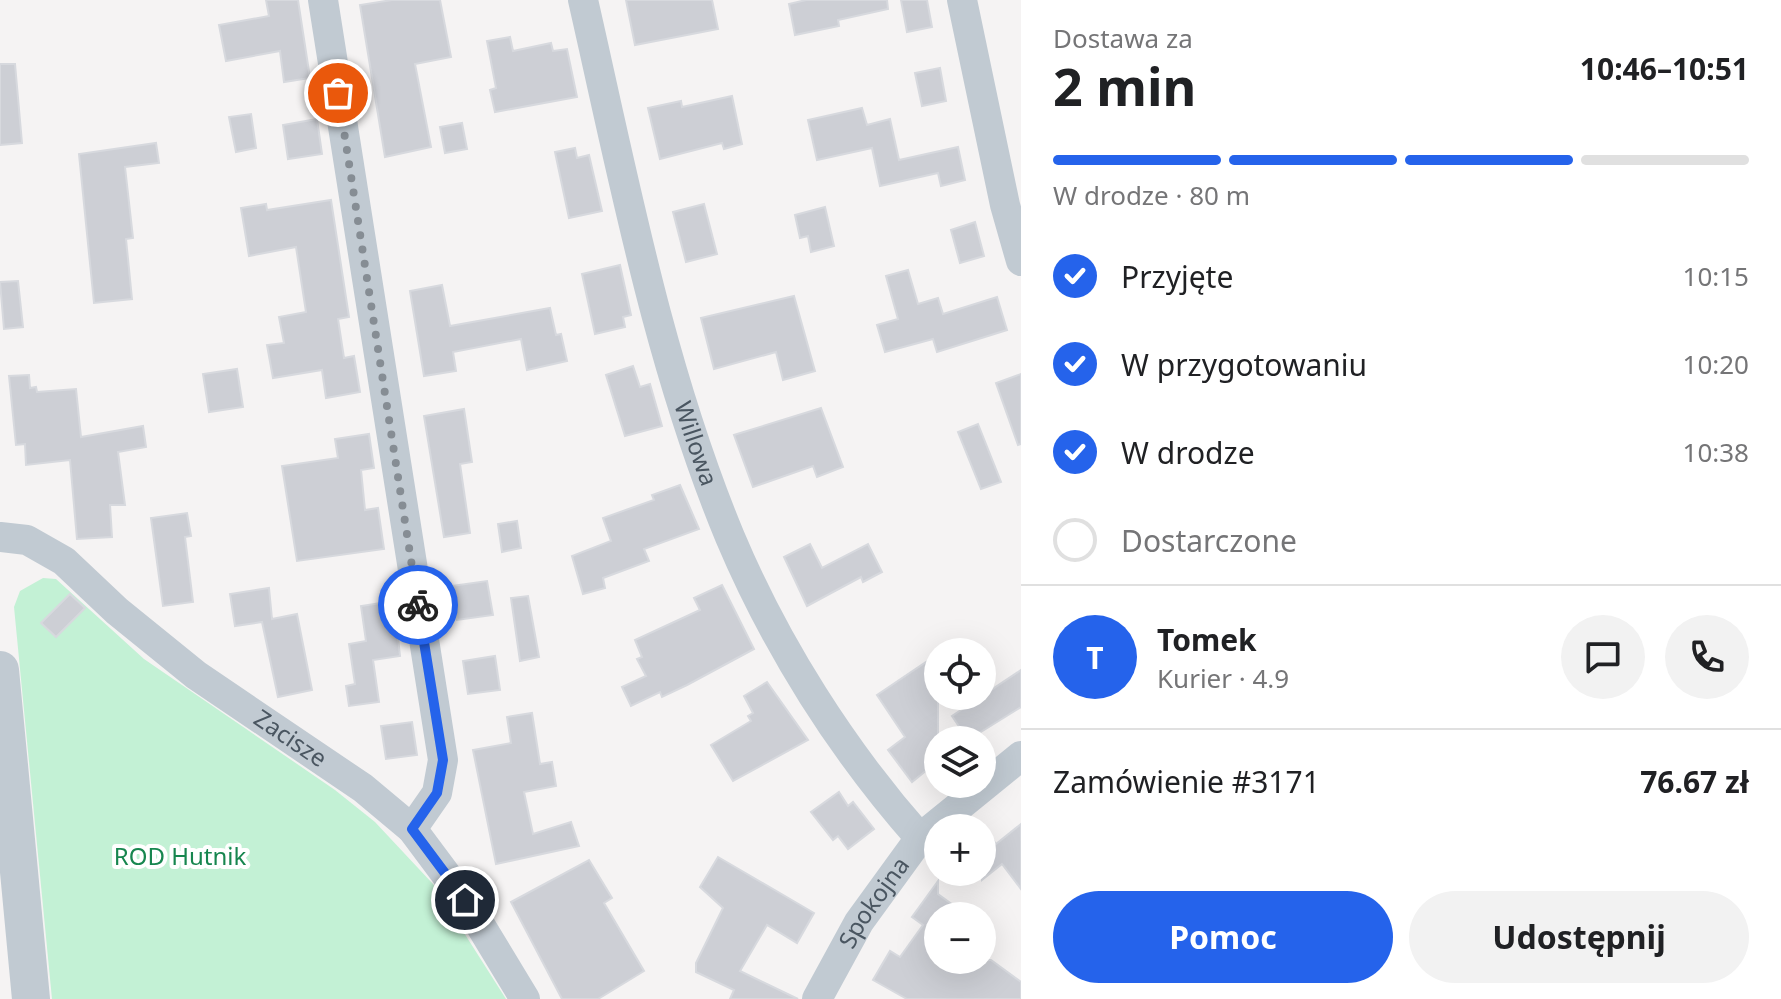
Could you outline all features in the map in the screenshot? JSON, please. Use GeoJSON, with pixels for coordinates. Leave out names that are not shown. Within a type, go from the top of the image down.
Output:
{"type":"FeatureCollection","features":[{"type":"Feature","properties":{"kind":"street"},"geometry":{"type":"LineString","coordinates":[[323,0],[443,760],[437,793],[412,829]]}},
{"type":"Feature","properties":{"kind":"street","name":"Willowa"},"geometry":{"type":"LineString","coordinates":[[583,0],[639,248],[692,431],[731,538],[780,637],[832,726],[920,838]]}},
{"type":"Feature","properties":{"kind":"street"},"geometry":{"type":"LineString","coordinates":[[962,0],[1021,261]]}},
{"type":"Feature","properties":{"kind":"street","name":"Zacisze"},"geometry":{"type":"LineString","coordinates":[[0,537],[27,540],[64,561],[117,611],[196,675],[363,788],[412,829],[465,900],[525,999]]}},
{"type":"Feature","properties":{"kind":"street"},"geometry":{"type":"LineString","coordinates":[[0,670],[31,999]]}},
{"type":"Feature","properties":{"kind":"street","name":"Spokojna"},"geometry":{"type":"LineString","coordinates":[[817,999],[859,922],[920,838],[1021,756]]}},
{"type":"Feature","properties":{"kind":"green space","name":"ROD Hutnik"},"geometry":{"type":"Polygon","coordinates":[[[43,578],[56,579],[144,659],[335,790],[375,822],[433,884],[506,999],[52,999],[14,607],[20,591],[43,578]]]}},
{"type":"Feature","properties":{"kind":"building"},"geometry":{"type":"Polygon","coordinates":[[[266,0],[298,0],[310,78],[284,82],[280,51],[226,61],[219,25],[269,16],[266,0]]]}},
{"type":"Feature","properties":{"kind":"building"},"geometry":{"type":"Polygon","coordinates":[[[392,0],[440,0],[451,57],[415,64],[431,147],[385,157],[360,5],[392,0]]]}},
{"type":"Feature","properties":{"kind":"building"},"geometry":{"type":"Polygon","coordinates":[[[626,0],[712,0],[718,29],[635,45],[626,0]]]}},
{"type":"Feature","properties":{"kind":"building"},"geometry":{"type":"Polygon","coordinates":[[[806,0],[887,0],[888,9],[838,20],[839,26],[795,35],[789,4],[806,0]]]}},
{"type":"Feature","properties":{"kind":"building"},"geometry":{"type":"Polygon","coordinates":[[[901,0],[927,0],[932,27],[907,32],[901,0]]]}},
{"type":"Feature","properties":{"kind":"building"},"geometry":{"type":"Polygon","coordinates":[[[510,37],[513,51],[551,43],[553,51],[567,49],[577,97],[495,112],[490,90],[496,88],[487,41],[510,37]]]}},
{"type":"Feature","properties":{"kind":"building"},"geometry":{"type":"Polygon","coordinates":[[[0,64],[15,64],[22,143],[0,145],[0,64]]]}},
{"type":"Feature","properties":{"kind":"building"},"geometry":{"type":"Polygon","coordinates":[[[940,68],[946,101],[922,106],[915,73],[940,68]]]}},
{"type":"Feature","properties":{"kind":"building"},"geometry":{"type":"Polygon","coordinates":[[[732,96],[742,144],[724,149],[722,143],[660,159],[648,108],[681,101],[682,107],[732,96]]]}},
{"type":"Feature","properties":{"kind":"building"},"geometry":{"type":"Polygon","coordinates":[[[862,108],[867,125],[890,119],[899,160],[958,147],[965,180],[941,186],[938,173],[880,186],[872,148],[817,160],[808,120],[862,108]]]}},
{"type":"Feature","properties":{"kind":"building"},"geometry":{"type":"Polygon","coordinates":[[[251,114],[256,148],[236,152],[229,117],[251,114]]]}},
{"type":"Feature","properties":{"kind":"building"},"geometry":{"type":"Polygon","coordinates":[[[317,119],[322,154],[288,159],[283,125],[317,119]]]}},
{"type":"Feature","properties":{"kind":"building"},"geometry":{"type":"Polygon","coordinates":[[[462,123],[467,149],[445,153],[440,127],[462,123]]]}},
{"type":"Feature","properties":{"kind":"building"},"geometry":{"type":"Polygon","coordinates":[[[156,143],[159,163],[125,167],[133,238],[126,239],[132,299],[94,303],[79,154],[156,143]]]}},
{"type":"Feature","properties":{"kind":"building"},"geometry":{"type":"Polygon","coordinates":[[[575,148],[577,158],[589,155],[602,211],[569,218],[555,152],[575,148]]]}},
{"type":"Feature","properties":{"kind":"building"},"geometry":{"type":"Polygon","coordinates":[[[331,200],[349,317],[338,319],[344,358],[354,356],[360,392],[326,398],[322,370],[273,378],[267,345],[284,343],[279,317],[306,312],[296,247],[249,256],[241,208],[266,204],[267,210],[331,200]]]}},
{"type":"Feature","properties":{"kind":"building"},"geometry":{"type":"Polygon","coordinates":[[[704,204],[717,254],[686,262],[673,212],[704,204]]]}},
{"type":"Feature","properties":{"kind":"building"},"geometry":{"type":"Polygon","coordinates":[[[825,207],[834,246],[811,252],[808,236],[800,238],[795,215],[825,207]]]}},
{"type":"Feature","properties":{"kind":"building"},"geometry":{"type":"Polygon","coordinates":[[[975,222],[984,256],[960,263],[951,230],[975,222]]]}},
{"type":"Feature","properties":{"kind":"building"},"geometry":{"type":"Polygon","coordinates":[[[620,265],[631,315],[623,317],[625,327],[595,334],[582,274],[620,265]]]}},
{"type":"Feature","properties":{"kind":"building"},"geometry":{"type":"Polygon","coordinates":[[[908,270],[918,304],[938,298],[943,314],[997,297],[1007,330],[937,352],[933,339],[885,352],[877,325],[898,319],[886,276],[908,270]]]}},
{"type":"Feature","properties":{"kind":"building"},"geometry":{"type":"Polygon","coordinates":[[[18,281],[23,327],[4,329],[0,282],[18,281]]]}},
{"type":"Feature","properties":{"kind":"building"},"geometry":{"type":"Polygon","coordinates":[[[442,285],[450,326],[550,308],[556,335],[561,334],[567,361],[527,370],[521,339],[453,352],[456,371],[424,376],[410,291],[442,285]]]}},
{"type":"Feature","properties":{"kind":"building"},"geometry":{"type":"Polygon","coordinates":[[[794,296],[815,371],[783,380],[776,352],[714,369],[701,318],[794,296]]]}},
{"type":"Feature","properties":{"kind":"building"},"geometry":{"type":"Polygon","coordinates":[[[633,366],[640,387],[650,384],[662,426],[625,436],[606,375],[633,366]]]}},
{"type":"Feature","properties":{"kind":"building"},"geometry":{"type":"Polygon","coordinates":[[[237,369],[243,407],[209,412],[203,374],[237,369]]]}},
{"type":"Feature","properties":{"kind":"building"},"geometry":{"type":"Polygon","coordinates":[[[1021,374],[1021,444],[1018,445],[996,383],[1021,374]]]}},
{"type":"Feature","properties":{"kind":"building"},"geometry":{"type":"Polygon","coordinates":[[[29,375],[30,388],[36,387],[37,392],[76,389],[81,437],[143,426],[146,447],[118,452],[125,505],[110,505],[112,537],[77,539],[70,460],[26,465],[25,444],[16,445],[9,376],[29,375]]]}},
{"type":"Feature","properties":{"kind":"building"},"geometry":{"type":"Polygon","coordinates":[[[821,408],[843,467],[817,477],[813,466],[753,487],[734,435],[821,408]]]}},
{"type":"Feature","properties":{"kind":"building"},"geometry":{"type":"Polygon","coordinates":[[[464,409],[472,462],[460,464],[470,533],[444,537],[424,416],[464,409]]]}},
{"type":"Feature","properties":{"kind":"building"},"geometry":{"type":"Polygon","coordinates":[[[978,424],[1001,482],[981,489],[958,432],[978,424]]]}},
{"type":"Feature","properties":{"kind":"building"},"geometry":{"type":"Polygon","coordinates":[[[369,434],[374,468],[361,470],[365,510],[378,508],[384,549],[297,561],[282,466],[338,458],[335,439],[369,434]]]}},
{"type":"Feature","properties":{"kind":"building"},"geometry":{"type":"Polygon","coordinates":[[[680,485],[699,529],[644,549],[649,561],[603,578],[605,588],[583,594],[572,556],[611,541],[603,518],[654,500],[652,495],[680,485]]]}},
{"type":"Feature","properties":{"kind":"building"},"geometry":{"type":"Polygon","coordinates":[[[187,513],[191,536],[185,537],[193,602],[163,606],[151,518],[187,513]]]}},
{"type":"Feature","properties":{"kind":"building"},"geometry":{"type":"Polygon","coordinates":[[[517,521],[521,548],[502,552],[498,524],[517,521]]]}},
{"type":"Feature","properties":{"kind":"building"},"geometry":{"type":"Polygon","coordinates":[[[810,544],[822,568],[868,544],[882,572],[863,582],[861,577],[807,606],[784,557],[810,544]]]}},
{"type":"Feature","properties":{"kind":"building"},"geometry":{"type":"Polygon","coordinates":[[[487,581],[493,615],[457,620],[451,586],[487,581]]]}},
{"type":"Feature","properties":{"kind":"building"},"geometry":{"type":"Polygon","coordinates":[[[722,585],[754,649],[662,697],[660,692],[631,706],[622,687],[646,676],[637,659],[642,657],[635,640],[700,610],[694,598],[722,585]]]}},
{"type":"Feature","properties":{"kind":"building"},"geometry":{"type":"Polygon","coordinates":[[[269,588],[272,619],[297,614],[312,690],[278,697],[262,622],[235,626],[230,594],[269,588]]]}},
{"type":"Feature","properties":{"kind":"building"},"geometry":{"type":"Polygon","coordinates":[[[70,594],[85,608],[56,637],[41,623],[70,594]]]}},
{"type":"Feature","properties":{"kind":"building"},"geometry":{"type":"Polygon","coordinates":[[[528,596],[539,657],[520,661],[511,598],[528,596]]]}},
{"type":"Feature","properties":{"kind":"building"},"geometry":{"type":"Polygon","coordinates":[[[394,601],[400,656],[373,660],[379,702],[349,706],[346,686],[355,684],[349,644],[366,641],[361,606],[394,601]]]}},
{"type":"Feature","properties":{"kind":"building"},"geometry":{"type":"Polygon","coordinates":[[[495,656],[500,690],[468,694],[463,661],[495,656]]]}},
{"type":"Feature","properties":{"kind":"building"},"geometry":{"type":"Polygon","coordinates":[[[924,663],[924,710],[938,710],[938,726],[924,726],[924,772],[912,782],[888,750],[905,737],[877,695],[924,663]]]}},
{"type":"Feature","properties":{"kind":"building"},"geometry":{"type":"Polygon","coordinates":[[[1021,670],[1021,707],[990,726],[959,726],[952,716],[961,710],[996,710],[996,687],[1021,670]]]}},
{"type":"Feature","properties":{"kind":"building"},"geometry":{"type":"Polygon","coordinates":[[[767,682],[808,740],[733,781],[711,745],[751,721],[748,716],[753,713],[744,696],[767,682]]]}},
{"type":"Feature","properties":{"kind":"building"},"geometry":{"type":"Polygon","coordinates":[[[532,713],[540,764],[552,762],[556,786],[524,792],[533,834],[571,822],[579,846],[496,864],[473,750],[511,743],[507,717],[532,713]]]}},
{"type":"Feature","properties":{"kind":"building"},"geometry":{"type":"Polygon","coordinates":[[[412,722],[417,755],[386,759],[381,726],[412,722]]]}},
{"type":"Feature","properties":{"kind":"building"},"geometry":{"type":"Polygon","coordinates":[[[839,792],[848,806],[853,802],[874,829],[848,849],[838,836],[833,840],[811,812],[839,792]]]}},
{"type":"Feature","properties":{"kind":"building"},"geometry":{"type":"Polygon","coordinates":[[[1021,824],[1021,889],[1002,864],[996,869],[996,844],[1021,824]]]}},
{"type":"Feature","properties":{"kind":"building"},"geometry":{"type":"Polygon","coordinates":[[[718,857],[814,913],[797,943],[767,925],[740,971],[798,999],[730,999],[734,990],[696,972],[696,963],[723,908],[700,887],[718,857]]]}},
{"type":"Feature","properties":{"kind":"building"},"geometry":{"type":"Polygon","coordinates":[[[589,860],[612,898],[604,903],[644,971],[598,999],[562,999],[511,902],[589,860]]]}},
{"type":"Feature","properties":{"kind":"building"},"geometry":{"type":"Polygon","coordinates":[[[934,886],[938,886],[938,894],[949,902],[924,902],[924,974],[996,974],[996,964],[1021,982],[1021,999],[907,999],[873,980],[890,951],[900,957],[923,925],[912,917],[934,886]]]}},
{"type":"Feature","properties":{"kind":"way so far"},"geometry":{"type":"LineString","coordinates":[[338,93],[418,605]]}},
{"type":"Feature","properties":{"kind":"route"},"geometry":{"type":"LineString","coordinates":[[418,605],[443,760],[437,793],[412,829],[465,900]]}}]}
